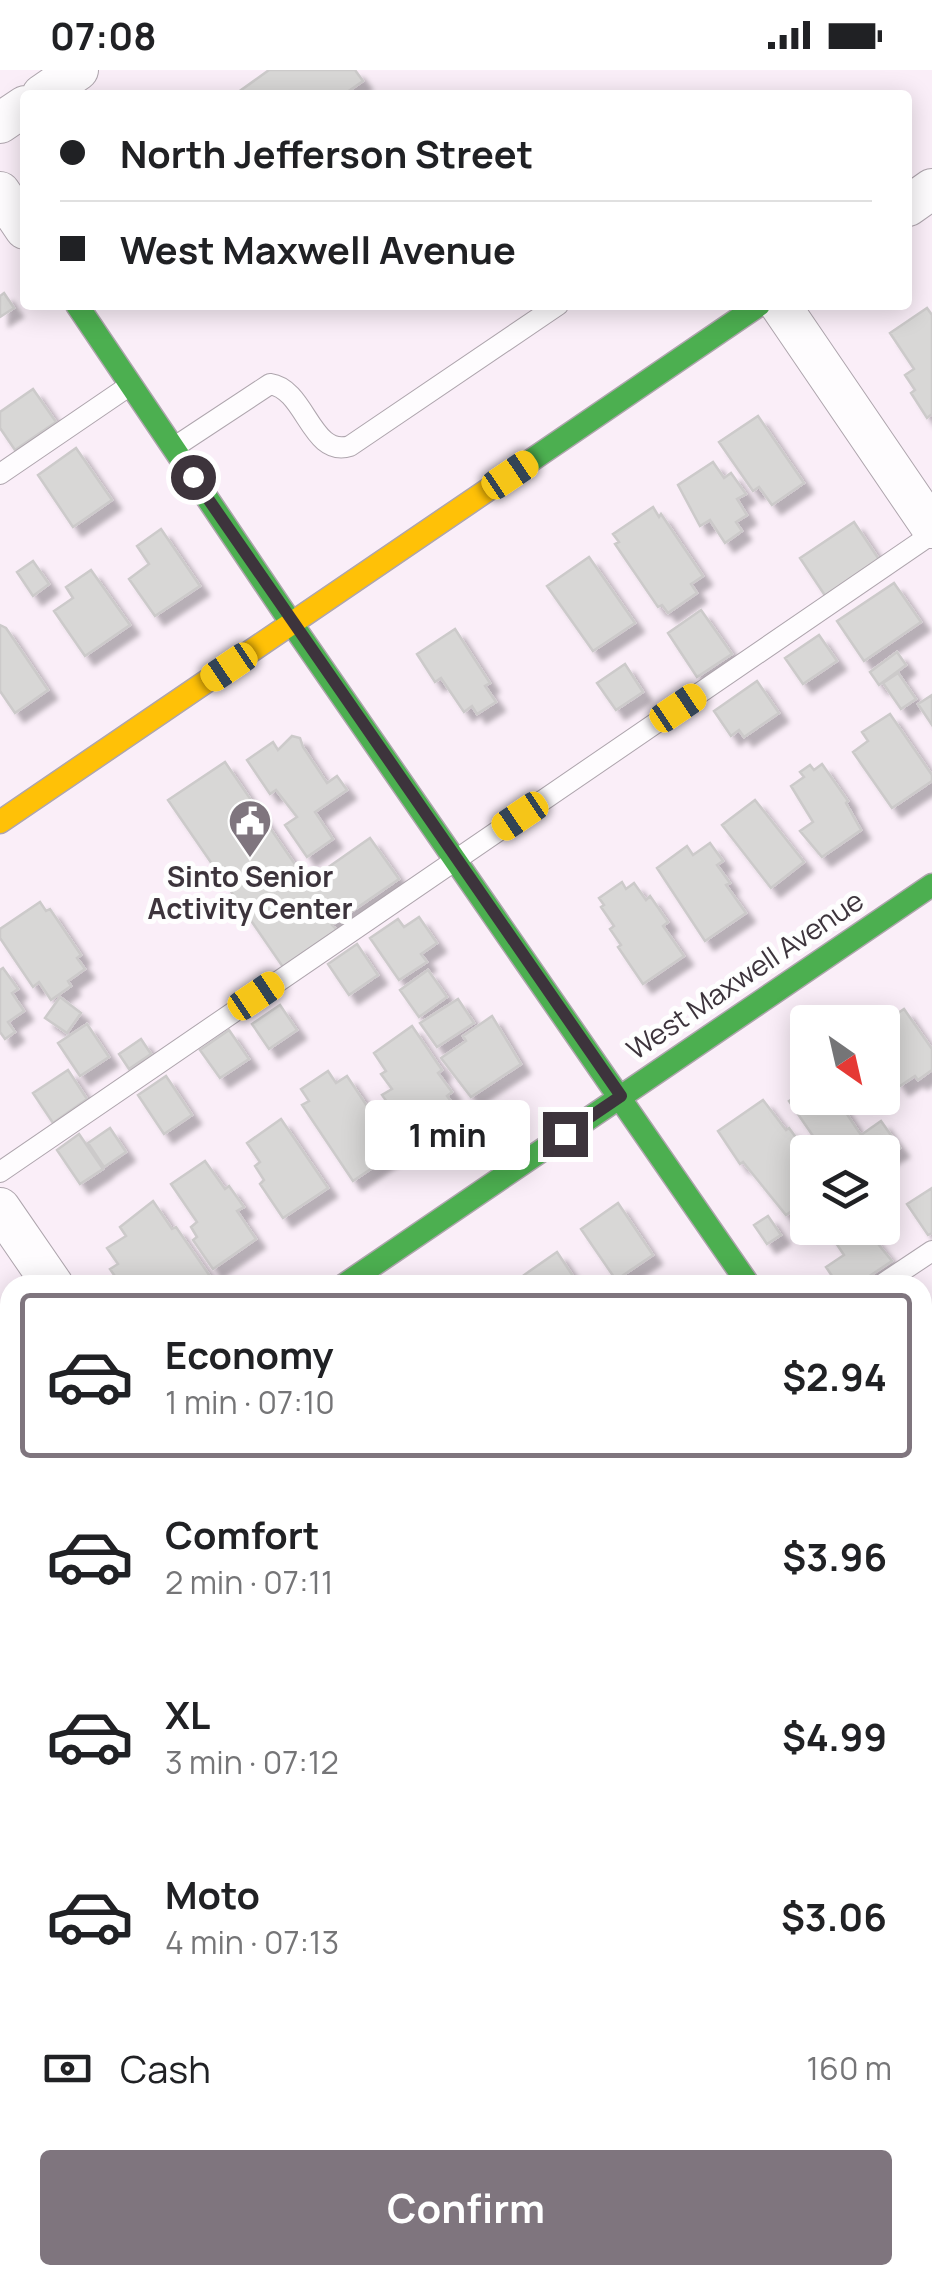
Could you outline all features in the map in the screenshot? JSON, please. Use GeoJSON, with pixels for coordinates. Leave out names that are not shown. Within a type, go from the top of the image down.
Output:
{"type":"FeatureCollection","features":[{"type":"Feature","properties":{"kind":"street"},"geometry":{"type":"LineString","coordinates":[[49,90],[78,70]]}},
{"type":"Feature","properties":{"kind":"street"},"geometry":{"type":"LineString","coordinates":[[0,192],[20,222]]}},
{"type":"Feature","properties":{"kind":"street"},"geometry":{"type":"LineString","coordinates":[[80,310],[292,624],[742,1275]]}},
{"type":"Feature","properties":{"kind":"street"},"geometry":{"type":"LineString","coordinates":[[0,822],[752,310]]}},
{"type":"Feature","properties":{"kind":"street"},"geometry":{"type":"LineString","coordinates":[[783,310],[932,531]]}},
{"type":"Feature","properties":{"kind":"street","name":"West Maxwell Avenue"},"geometry":{"type":"LineString","coordinates":[[359,1275],[932,885]]}},
{"type":"Feature","properties":{"kind":"street"},"geometry":{"type":"LineString","coordinates":[[0,1208],[46,1275]]}},
{"type":"Feature","properties":{"kind":"lane"},"geometry":{"type":"LineString","coordinates":[[173,448],[270,384],[291,392],[319,435],[331,446],[350,446],[551,310]]}},
{"type":"Feature","properties":{"kind":"lane"},"geometry":{"type":"LineString","coordinates":[[0,474],[131,385]]}},
{"type":"Feature","properties":{"kind":"lane"},"geometry":{"type":"LineString","coordinates":[[0,1172],[932,531]]}},
{"type":"Feature","properties":{"kind":"lane"},"geometry":{"type":"LineString","coordinates":[[896,1275],[932,1251]]}},
{"type":"Feature","properties":{"kind":"building"},"geometry":{"type":"Polygon","coordinates":[[[269,70],[355,70],[363,81],[350,90],[241,90],[269,70]]]}},
{"type":"Feature","properties":{"kind":"building"},"geometry":{"type":"Polygon","coordinates":[[[4,293],[14,308],[0,317],[0,296],[4,293]]]}},
{"type":"Feature","properties":{"kind":"building"},"geometry":{"type":"Polygon","coordinates":[[[927,308],[932,315],[932,414],[927,418],[905,375],[914,369],[890,333],[927,308]]]}},
{"type":"Feature","properties":{"kind":"building"},"geometry":{"type":"Polygon","coordinates":[[[33,389],[56,422],[15,450],[0,428],[0,412],[33,389]]]}},
{"type":"Feature","properties":{"kind":"building"},"geometry":{"type":"Polygon","coordinates":[[[758,416],[804,483],[772,505],[759,487],[753,491],[719,442],[758,416]]]}},
{"type":"Feature","properties":{"kind":"building"},"geometry":{"type":"Polygon","coordinates":[[[76,448],[112,500],[73,527],[38,475],[76,448]]]}},
{"type":"Feature","properties":{"kind":"building"},"geometry":{"type":"Polygon","coordinates":[[[713,462],[724,478],[731,473],[746,494],[737,499],[747,515],[736,522],[742,531],[725,543],[710,520],[700,526],[678,485],[713,462]]]}},
{"type":"Feature","properties":{"kind":"building"},"geometry":{"type":"Polygon","coordinates":[[[653,507],[703,576],[691,584],[697,593],[668,613],[662,605],[658,607],[615,544],[619,542],[613,534],[653,507]]]}},
{"type":"Feature","properties":{"kind":"building"},"geometry":{"type":"Polygon","coordinates":[[[854,522],[880,561],[826,597],[800,558],[854,522]]]}},
{"type":"Feature","properties":{"kind":"building"},"geometry":{"type":"Polygon","coordinates":[[[161,529],[200,586],[155,616],[129,579],[149,564],[137,546],[161,529]]]}},
{"type":"Feature","properties":{"kind":"building"},"geometry":{"type":"Polygon","coordinates":[[[589,557],[635,623],[593,651],[547,586],[589,557]]]}},
{"type":"Feature","properties":{"kind":"building"},"geometry":{"type":"Polygon","coordinates":[[[33,561],[49,584],[33,596],[17,572],[33,561]]]}},
{"type":"Feature","properties":{"kind":"building"},"geometry":{"type":"Polygon","coordinates":[[[91,570],[130,625],[85,656],[54,611],[73,598],[66,587],[91,570]]]}},
{"type":"Feature","properties":{"kind":"building"},"geometry":{"type":"Polygon","coordinates":[[[894,583],[921,622],[864,661],[837,621],[894,583]]]}},
{"type":"Feature","properties":{"kind":"building"},"geometry":{"type":"Polygon","coordinates":[[[701,610],[732,654],[697,677],[668,633],[701,610]]]}},
{"type":"Feature","properties":{"kind":"building"},"geometry":{"type":"Polygon","coordinates":[[[0,625],[6,628],[48,690],[15,713],[0,691],[0,625]]]}},
{"type":"Feature","properties":{"kind":"building"},"geometry":{"type":"Polygon","coordinates":[[[455,629],[490,683],[485,686],[496,702],[477,714],[472,706],[464,712],[441,678],[435,682],[417,654],[455,629]]]}},
{"type":"Feature","properties":{"kind":"building"},"geometry":{"type":"Polygon","coordinates":[[[819,635],[837,661],[803,684],[785,658],[819,635]]]}},
{"type":"Feature","properties":{"kind":"building"},"geometry":{"type":"Polygon","coordinates":[[[897,652],[906,665],[879,685],[870,672],[897,652]]]}},
{"type":"Feature","properties":{"kind":"building"},"geometry":{"type":"Polygon","coordinates":[[[625,664],[643,692],[616,710],[597,683],[625,664]]]}},
{"type":"Feature","properties":{"kind":"building"},"geometry":{"type":"Polygon","coordinates":[[[898,673],[916,699],[901,709],[883,683],[898,673]]]}},
{"type":"Feature","properties":{"kind":"building"},"geometry":{"type":"Polygon","coordinates":[[[757,681],[779,713],[744,737],[739,730],[731,736],[714,711],[757,681]]]}},
{"type":"Feature","properties":{"kind":"building"},"geometry":{"type":"Polygon","coordinates":[[[932,695],[932,725],[918,704],[932,695]]]}},
{"type":"Feature","properties":{"kind":"building"},"geometry":{"type":"Polygon","coordinates":[[[890,714],[932,775],[932,781],[892,808],[853,752],[868,741],[862,732],[890,714]]]}},
{"type":"Feature","properties":{"kind":"building"},"geometry":{"type":"Polygon","coordinates":[[[292,736],[300,738],[327,783],[337,776],[347,790],[315,812],[333,839],[307,857],[285,825],[297,817],[276,790],[270,794],[247,760],[273,742],[278,750],[292,736]]]}},
{"type":"Feature","properties":{"kind":"building","name":"Sinto Senior Activity Center"},"geometry":{"type":"Polygon","coordinates":[[[225,762],[307,882],[370,838],[399,879],[332,925],[337,930],[283,967],[168,800],[225,762]]]}},
{"type":"Feature","properties":{"kind":"building"},"geometry":{"type":"Polygon","coordinates":[[[822,764],[848,801],[861,830],[822,857],[800,831],[813,822],[791,786],[804,777],[800,772],[810,765],[814,770],[822,764]]]}},
{"type":"Feature","properties":{"kind":"building"},"geometry":{"type":"Polygon","coordinates":[[[755,800],[804,862],[771,888],[722,825],[755,800]]]}},
{"type":"Feature","properties":{"kind":"building"},"geometry":{"type":"Polygon","coordinates":[[[710,843],[723,861],[717,865],[730,883],[726,885],[746,913],[705,941],[657,868],[687,846],[693,855],[710,843]]]}},
{"type":"Feature","properties":{"kind":"building"},"geometry":{"type":"Polygon","coordinates":[[[622,882],[626,889],[634,883],[646,900],[650,896],[668,922],[663,926],[684,956],[643,984],[618,947],[621,945],[610,929],[614,926],[599,898],[622,882]]]}},
{"type":"Feature","properties":{"kind":"building"},"geometry":{"type":"Polygon","coordinates":[[[40,902],[46,911],[50,909],[81,955],[77,958],[85,969],[68,981],[71,986],[51,1000],[39,982],[33,987],[0,938],[0,929],[40,902]]]}},
{"type":"Feature","properties":{"kind":"building"},"geometry":{"type":"Polygon","coordinates":[[[419,917],[437,943],[421,954],[427,962],[399,980],[370,938],[398,919],[404,927],[419,917]]]}},
{"type":"Feature","properties":{"kind":"building"},"geometry":{"type":"Polygon","coordinates":[[[357,944],[378,975],[349,995],[328,964],[357,944]]]}},
{"type":"Feature","properties":{"kind":"building"},"geometry":{"type":"Polygon","coordinates":[[[3,968],[18,989],[12,993],[24,1011],[8,1022],[15,1032],[5,1039],[0,1032],[3,968]]]}},
{"type":"Feature","properties":{"kind":"building"},"geometry":{"type":"Polygon","coordinates":[[[428,970],[447,997],[419,1017],[400,990],[428,970]]]}},
{"type":"Feature","properties":{"kind":"building"},"geometry":{"type":"Polygon","coordinates":[[[60,997],[81,1013],[67,1033],[45,1018],[60,997]]]}},
{"type":"Feature","properties":{"kind":"building"},"geometry":{"type":"Polygon","coordinates":[[[458,999],[474,1023],[437,1047],[420,1023],[458,999]]]}},
{"type":"Feature","properties":{"kind":"building"},"geometry":{"type":"Polygon","coordinates":[[[280,1005],[297,1030],[269,1049],[252,1024],[280,1005]]]}},
{"type":"Feature","properties":{"kind":"building"},"geometry":{"type":"Polygon","coordinates":[[[904,1009],[932,1049],[932,1070],[900,1086],[900,1012],[904,1009]]]}},
{"type":"Feature","properties":{"kind":"building"},"geometry":{"type":"Polygon","coordinates":[[[492,1016],[521,1064],[471,1097],[441,1058],[492,1016]]]}},
{"type":"Feature","properties":{"kind":"building"},"geometry":{"type":"Polygon","coordinates":[[[87,1024],[109,1057],[80,1076],[58,1043],[87,1024]]]}},
{"type":"Feature","properties":{"kind":"building"},"geometry":{"type":"Polygon","coordinates":[[[412,1026],[442,1070],[438,1073],[452,1092],[447,1096],[453,1104],[410,1135],[382,1095],[392,1089],[381,1074],[386,1071],[374,1053],[412,1026]]]}},
{"type":"Feature","properties":{"kind":"building"},"geometry":{"type":"Polygon","coordinates":[[[229,1030],[249,1059],[220,1078],[200,1050],[229,1030]]]}},
{"type":"Feature","properties":{"kind":"building"},"geometry":{"type":"Polygon","coordinates":[[[141,1039],[151,1054],[129,1069],[119,1054],[141,1039]]]}},
{"type":"Feature","properties":{"kind":"building"},"geometry":{"type":"Polygon","coordinates":[[[68,1070],[87,1099],[53,1123],[33,1093],[68,1070]]]}},
{"type":"Feature","properties":{"kind":"building"},"geometry":{"type":"Polygon","coordinates":[[[328,1071],[336,1083],[347,1076],[397,1151],[353,1181],[302,1105],[309,1101],[301,1089],[328,1071]]]}},
{"type":"Feature","properties":{"kind":"building"},"geometry":{"type":"Polygon","coordinates":[[[166,1076],[192,1115],[164,1134],[138,1095],[166,1076]]]}},
{"type":"Feature","properties":{"kind":"building"},"geometry":{"type":"Polygon","coordinates":[[[763,1100],[786,1130],[789,1128],[794,1135],[790,1135],[790,1212],[786,1215],[743,1162],[740,1164],[718,1131],[763,1100]]]}},
{"type":"Feature","properties":{"kind":"building"},"geometry":{"type":"Polygon","coordinates":[[[799,1115],[847,1115],[861,1135],[812,1135],[799,1115]]]}},
{"type":"Feature","properties":{"kind":"building"},"geometry":{"type":"Polygon","coordinates":[[[281,1119],[328,1188],[283,1218],[260,1184],[264,1180],[255,1166],[260,1162],[247,1143],[281,1119]]]}},
{"type":"Feature","properties":{"kind":"building"},"geometry":{"type":"Polygon","coordinates":[[[881,1121],[891,1135],[861,1135],[881,1121]]]}},
{"type":"Feature","properties":{"kind":"building"},"geometry":{"type":"Polygon","coordinates":[[[110,1128],[126,1152],[104,1167],[88,1143],[110,1128]]]}},
{"type":"Feature","properties":{"kind":"building"},"geometry":{"type":"Polygon","coordinates":[[[79,1134],[103,1169],[80,1184],[57,1150],[79,1134]]]}},
{"type":"Feature","properties":{"kind":"building"},"geometry":{"type":"Polygon","coordinates":[[[205,1161],[244,1207],[237,1211],[256,1239],[213,1269],[193,1240],[197,1237],[191,1227],[197,1222],[171,1184],[205,1161]]]}},
{"type":"Feature","properties":{"kind":"building"},"geometry":{"type":"Polygon","coordinates":[[[932,1188],[932,1233],[928,1235],[907,1204],[932,1188]]]}},
{"type":"Feature","properties":{"kind":"building"},"geometry":{"type":"Polygon","coordinates":[[[153,1201],[209,1275],[114,1275],[110,1269],[118,1264],[107,1248],[126,1236],[120,1227],[153,1201]]]}},
{"type":"Feature","properties":{"kind":"building"},"geometry":{"type":"Polygon","coordinates":[[[618,1203],[653,1255],[623,1275],[613,1275],[581,1229],[618,1203]]]}},
{"type":"Feature","properties":{"kind":"building"},"geometry":{"type":"Polygon","coordinates":[[[768,1216],[781,1235],[767,1244],[754,1225],[768,1216]]]}},
{"type":"Feature","properties":{"kind":"building"},"geometry":{"type":"Polygon","coordinates":[[[837,1245],[879,1245],[892,1261],[871,1275],[831,1275],[826,1267],[844,1255],[837,1245]]]}},
{"type":"Feature","properties":{"kind":"building"},"geometry":{"type":"Polygon","coordinates":[[[557,1252],[572,1275],[524,1275],[557,1252]]]}},
{"type":"Feature","properties":{"kind":"traffic: fast"},"geometry":{"type":"LineString","coordinates":[[80,310],[292,624],[742,1275]]}},
{"type":"Feature","properties":{"kind":"traffic: fast"},"geometry":{"type":"LineString","coordinates":[[492,487],[752,310]]}},
{"type":"Feature","properties":{"kind":"traffic: fast"},"geometry":{"type":"LineString","coordinates":[[359,1275],[932,885]]}},
{"type":"Feature","properties":{"kind":"traffic: slow"},"geometry":{"type":"LineString","coordinates":[[0,822],[492,487]]}},
{"type":"Feature","properties":{"kind":"place","name":"Sinto Senior Activity Center"},"geometry":{"type":"Point","coordinates":[250,859]}},
{"type":"Feature","properties":{"kind":"route"},"geometry":{"type":"LineString","coordinates":[[193,477],[621,1096],[565,1134]]}}]}
